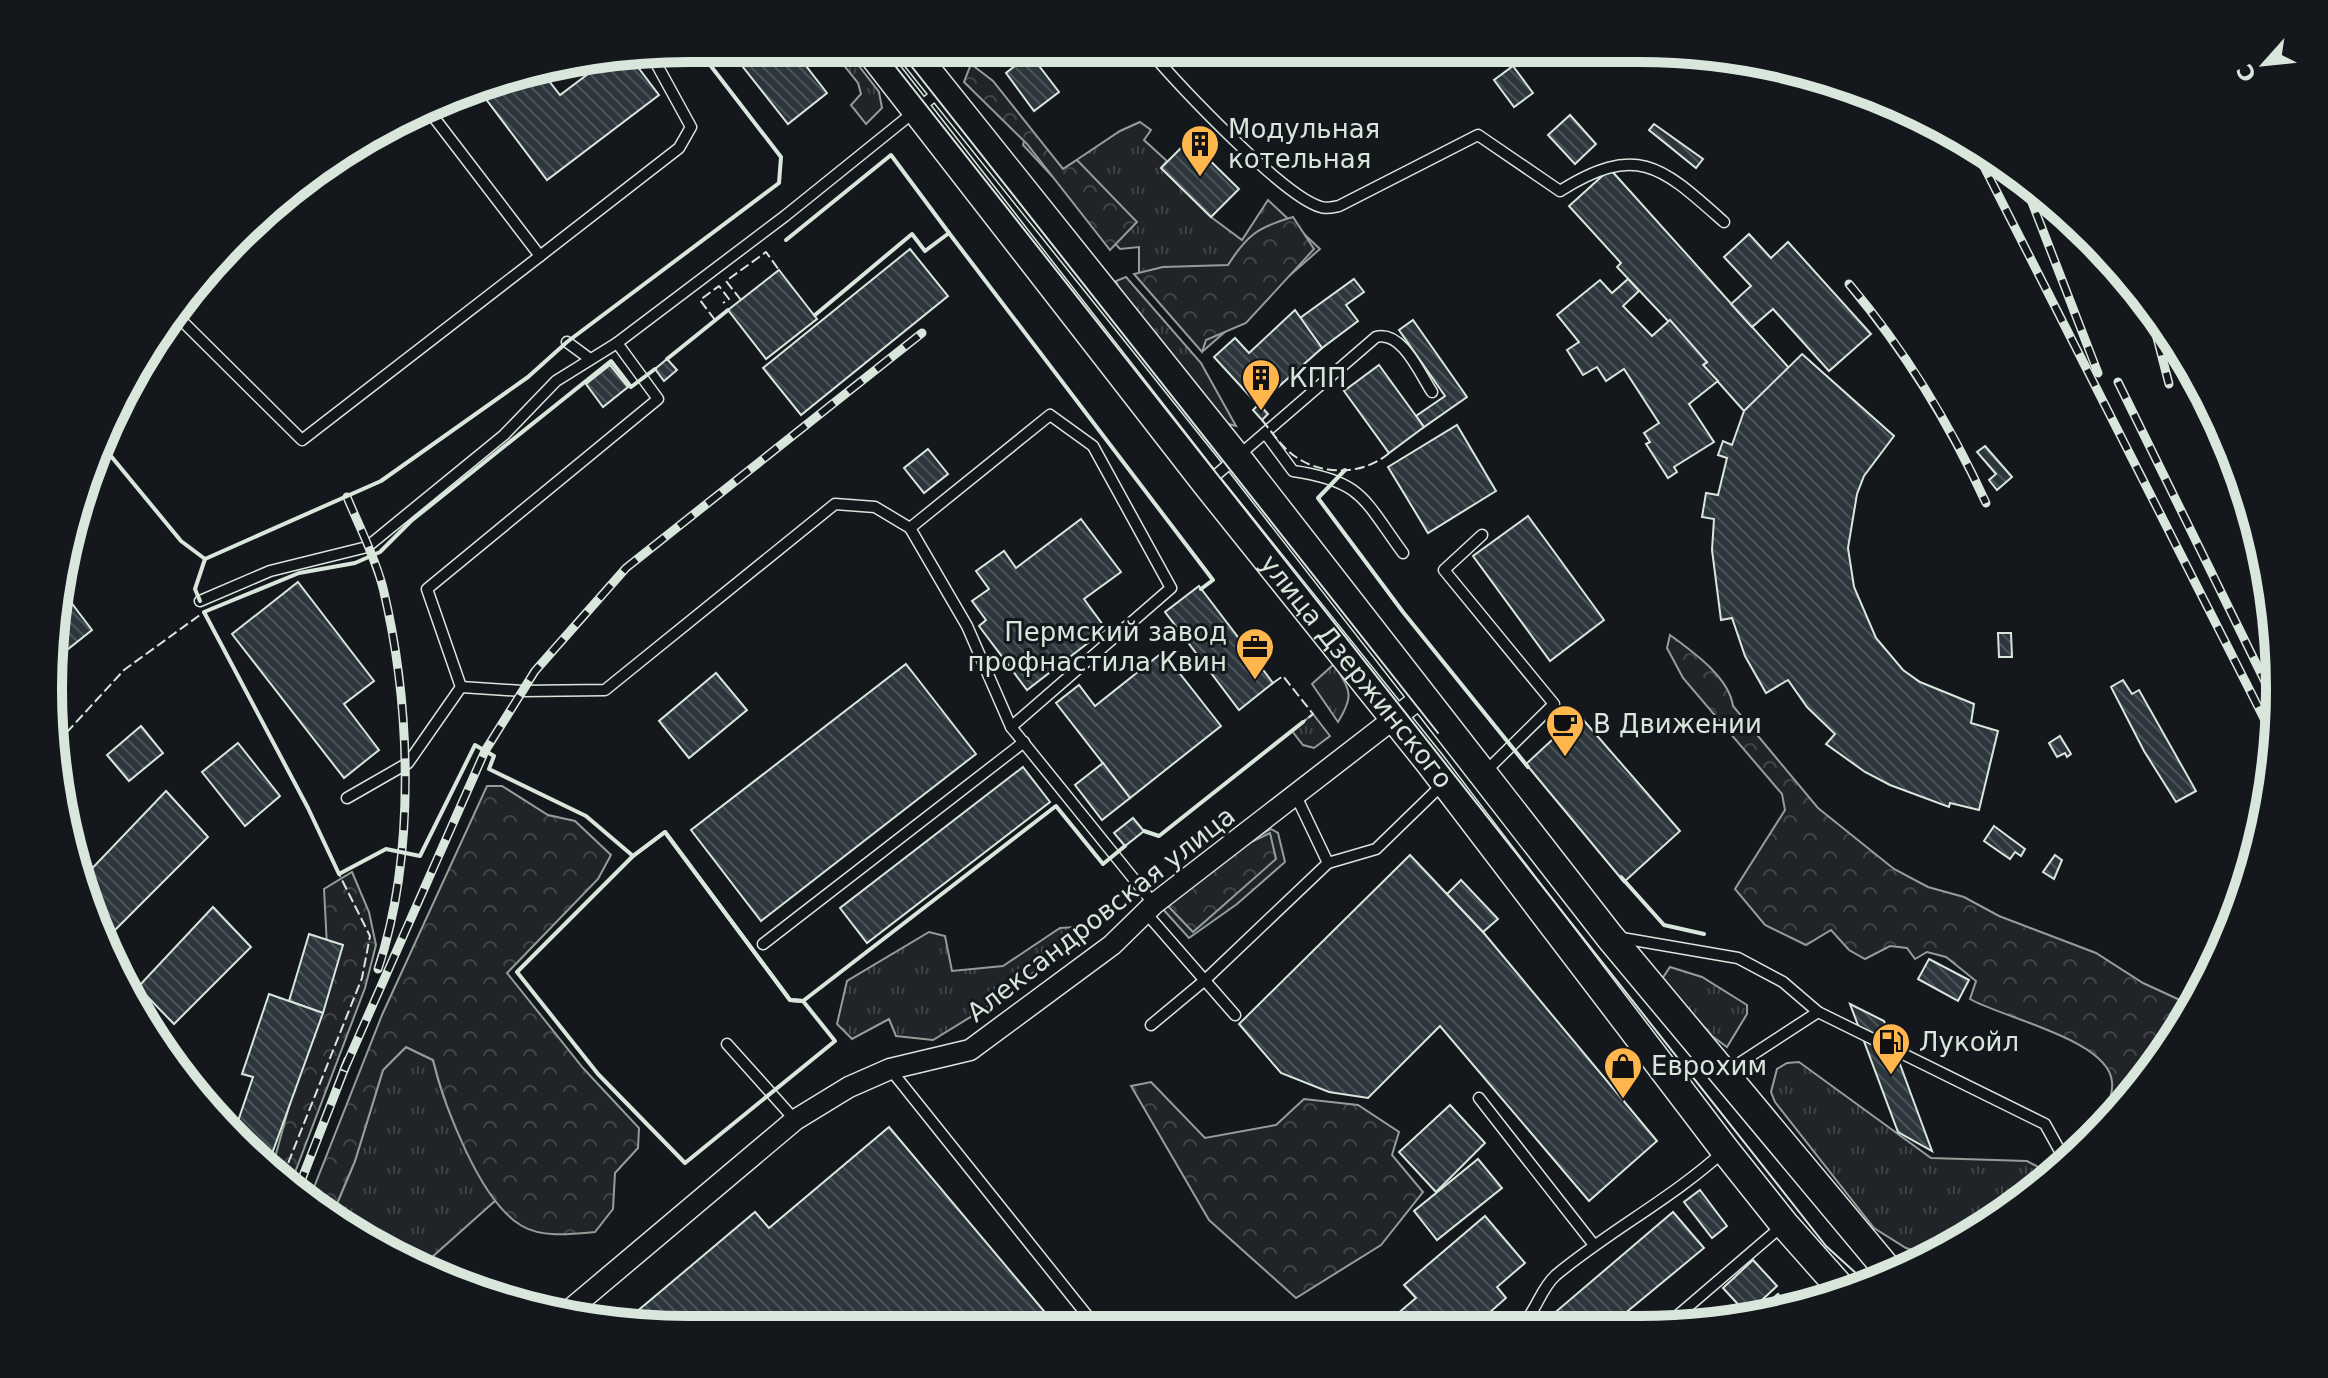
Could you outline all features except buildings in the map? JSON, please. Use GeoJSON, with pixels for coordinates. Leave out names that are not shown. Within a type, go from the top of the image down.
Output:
{"type":"FeatureCollection","features":[{"type":"Feature","properties":{"kind":"main road","name":"улица Дзержинского"},"geometry":{"type":"LineString","coordinates":[[879,62],[1206,483],[1445,782],[1725,1150],[1837,1284]]}},
{"type":"Feature","properties":{"kind":"main road","name":"улица Дзержинского"},"geometry":{"type":"LineString","coordinates":[[922,62],[1237,458],[1610,937],[1881,1267]]}},
{"type":"Feature","properties":{"kind":"street","name":"Александровская улица"},"geometry":{"type":"LineString","coordinates":[[575,1305],[795,1120],[849,1087],[890,1069],[970,1050],[1112,945],[1150,909],[1423,696]]}},
{"type":"Feature","properties":{"kind":"lane"},"geometry":{"type":"LineString","coordinates":[[1159,62],[1181,88],[1289,188],[1322,208],[1339,206],[1478,135],[1560,191],[1587,174],[1617,163],[1641,165],[1678,182],[1724,222]]}},
{"type":"Feature","properties":{"kind":"lane"},"geometry":{"type":"LineString","coordinates":[[182,321],[302,440],[679,148],[691,127],[656,63]]}},
{"type":"Feature","properties":{"kind":"lane"},"geometry":{"type":"LineString","coordinates":[[200,601],[270,571],[367,547],[504,435],[556,381],[617,343],[785,216],[942,90]]}},
{"type":"Feature","properties":{"kind":"lane"},"geometry":{"type":"LineString","coordinates":[[434,117],[540,256]]}},
{"type":"Feature","properties":{"kind":"lane"},"geometry":{"type":"LineString","coordinates":[[1206,483],[1365,345],[1382,335],[1397,341],[1432,392]]}},
{"type":"Feature","properties":{"kind":"lane"},"geometry":{"type":"LineString","coordinates":[[567,342],[590,359]]}},
{"type":"Feature","properties":{"kind":"lane"},"geometry":{"type":"LineString","coordinates":[[461,687],[427,589],[658,399],[617,343]]}},
{"type":"Feature","properties":{"kind":"lane"},"geometry":{"type":"LineString","coordinates":[[910,528],[1050,415],[1093,446],[1171,588],[1011,727]]}},
{"type":"Feature","properties":{"kind":"lane"},"geometry":{"type":"LineString","coordinates":[[1265,433],[1293,471],[1334,479],[1356,489],[1403,553]]}},
{"type":"Feature","properties":{"kind":"lane"},"geometry":{"type":"LineString","coordinates":[[461,687],[522,691],[605,690],[835,504],[875,507],[910,528],[967,626],[1011,727],[1235,1015]]}},
{"type":"Feature","properties":{"kind":"lane"},"geometry":{"type":"LineString","coordinates":[[1482,535],[1444,570],[1554,704],[1484,774]]}},
{"type":"Feature","properties":{"kind":"lane"},"geometry":{"type":"LineString","coordinates":[[347,798],[408,763],[461,687]]}},
{"type":"Feature","properties":{"kind":"lane"},"geometry":{"type":"LineString","coordinates":[[763,944],[1024,742]]}},
{"type":"Feature","properties":{"kind":"lane"},"geometry":{"type":"LineString","coordinates":[[1151,1025],[1205,980],[1328,863],[1376,849],[1445,782]]}},
{"type":"Feature","properties":{"kind":"lane"},"geometry":{"type":"LineString","coordinates":[[1296,796],[1328,863]]}},
{"type":"Feature","properties":{"kind":"lane"},"geometry":{"type":"LineString","coordinates":[[1610,937],[1738,958],[1783,982],[1818,1012],[2045,1124],[2061,1152]]}},
{"type":"Feature","properties":{"kind":"lane"},"geometry":{"type":"LineString","coordinates":[[1722,1074],[1818,1012]]}},
{"type":"Feature","properties":{"kind":"lane"},"geometry":{"type":"LineString","coordinates":[[727,1044],[795,1120]]}},
{"type":"Feature","properties":{"kind":"lane"},"geometry":{"type":"LineString","coordinates":[[890,1069],[1088,1316]]}},
{"type":"Feature","properties":{"kind":"lane"},"geometry":{"type":"LineString","coordinates":[[1479,1098],[1594,1245]]}},
{"type":"Feature","properties":{"kind":"lane"},"geometry":{"type":"LineString","coordinates":[[1531,1316],[1552,1278],[1594,1245],[1698,1175],[1725,1150]]}},
{"type":"Feature","properties":{"kind":"lane"},"geometry":{"type":"LineString","coordinates":[[1678,1315],[1784,1224]]}},
{"type":"Feature","properties":{"kind":"green space"},"geometry":{"type":"Polygon","coordinates":[[[841,62],[856,62],[879,92],[882,108],[866,124],[851,105],[861,94],[858,83],[841,62]]]}},
{"type":"Feature","properties":{"kind":"green space"},"geometry":{"type":"Polygon","coordinates":[[[971,64],[993,81],[1063,169],[1077,160],[1137,222],[1110,250],[1027,144],[964,82],[971,64]]]}},
{"type":"Feature","properties":{"kind":"green space"},"geometry":{"type":"Polygon","coordinates":[[[1140,122],[1151,130],[1144,140],[1167,161],[1161,168],[1211,217],[1242,240],[1268,200],[1320,249],[1203,351],[1139,274],[1139,247],[1120,249],[1023,145],[1028,127],[1063,169],[1120,131],[1140,122]]]}},
{"type":"Feature","properties":{"kind":"green space"},"geometry":{"type":"Polygon","coordinates":[[[1293,217],[1314,249],[1246,323],[1206,340],[1202,352],[1134,274],[1163,267],[1228,265],[1254,234],[1293,217]]]}},
{"type":"Feature","properties":{"kind":"green space"},"geometry":{"type":"Polygon","coordinates":[[[1126,277],[1201,363],[1236,426],[1213,420],[1128,311],[1116,281],[1126,277]]]}},
{"type":"Feature","properties":{"kind":"green space"},"geometry":{"type":"Polygon","coordinates":[[[1670,635],[1699,657],[1725,685],[1733,706],[1818,808],[1894,869],[1928,887],[1964,897],[1999,916],[2096,953],[2143,983],[2182,1001],[2136,1071],[2109,1103],[2112,1082],[2106,1067],[2093,1054],[2052,1032],[1970,999],[1976,981],[1946,957],[1927,952],[1915,959],[1907,948],[1890,946],[1865,959],[1849,950],[1831,930],[1806,945],[1765,925],[1735,889],[1785,810],[1782,794],[1683,678],[1667,648],[1670,635]]]}},
{"type":"Feature","properties":{"kind":"green space"},"geometry":{"type":"Polygon","coordinates":[[[1334,664],[1348,693],[1347,705],[1338,722],[1312,684],[1334,664]]]}},
{"type":"Feature","properties":{"kind":"green space"},"geometry":{"type":"Polygon","coordinates":[[[1313,714],[1330,736],[1314,748],[1303,745],[1292,731],[1313,714]]]}},
{"type":"Feature","properties":{"kind":"green space"},"geometry":{"type":"Polygon","coordinates":[[[487,786],[502,786],[548,815],[575,821],[611,855],[598,879],[507,973],[583,1068],[639,1128],[638,1148],[615,1173],[613,1209],[595,1232],[539,1232],[522,1226],[507,1214],[478,1175],[466,1151],[433,1060],[406,1047],[383,1070],[355,1161],[336,1206],[313,1190],[382,1015],[487,786]]]}},
{"type":"Feature","properties":{"kind":"green space"},"geometry":{"type":"Polygon","coordinates":[[[1271,829],[1278,833],[1285,862],[1237,904],[1189,938],[1161,907],[1224,856],[1271,829]]]}},
{"type":"Feature","properties":{"kind":"green space"},"geometry":{"type":"Polygon","coordinates":[[[1270,833],[1276,859],[1193,932],[1168,906],[1228,853],[1270,833]]]}},
{"type":"Feature","properties":{"kind":"green space"},"geometry":{"type":"Polygon","coordinates":[[[352,872],[369,912],[376,945],[365,988],[294,1175],[275,1159],[303,1055],[311,1006],[328,965],[324,889],[352,872]]]}},
{"type":"Feature","properties":{"kind":"green space"},"geometry":{"type":"Polygon","coordinates":[[[1075,927],[1071,944],[995,1002],[933,1040],[896,1036],[889,1019],[852,1039],[837,1024],[847,981],[929,932],[945,936],[952,971],[1003,966],[1060,928],[1075,927]]]}},
{"type":"Feature","properties":{"kind":"green space"},"geometry":{"type":"Polygon","coordinates":[[[1670,967],[1702,977],[1747,1005],[1747,1014],[1727,1047],[1712,1036],[1662,979],[1670,967]]]}},
{"type":"Feature","properties":{"kind":"green space"},"geometry":{"type":"Polygon","coordinates":[[[406,1047],[433,1060],[458,1133],[496,1200],[430,1259],[375,1232],[336,1206],[355,1161],[383,1070],[406,1047]]]}},
{"type":"Feature","properties":{"kind":"green space"},"geometry":{"type":"Polygon","coordinates":[[[1799,1062],[1931,1158],[2027,1161],[2041,1169],[1952,1232],[1916,1251],[1906,1248],[1874,1228],[1775,1102],[1771,1092],[1777,1069],[1787,1063],[1799,1062]]]}},
{"type":"Feature","properties":{"kind":"green space"},"geometry":{"type":"Polygon","coordinates":[[[1151,1082],[1205,1138],[1276,1125],[1304,1099],[1358,1105],[1399,1132],[1392,1155],[1423,1192],[1381,1245],[1296,1298],[1209,1220],[1131,1086],[1151,1082]]]}},
{"type":"Feature","properties":{"kind":"tram line"},"geometry":{"type":"LineString","coordinates":[[892,62],[1826,1246],[1859,1276]]}},
{"type":"Feature","properties":{"kind":"tram line"},"geometry":{"type":"LineString","coordinates":[[908,62],[1438,733]]}},
{"type":"Feature","properties":{"kind":"railway"},"geometry":{"type":"LineString","coordinates":[[1984,166],[2265,721]]}},
{"type":"Feature","properties":{"kind":"railway"},"geometry":{"type":"LineString","coordinates":[[2031,201],[2098,373]]}},
{"type":"Feature","properties":{"kind":"railway"},"geometry":{"type":"LineString","coordinates":[[1849,284],[1925,389],[1986,503]]}},
{"type":"Feature","properties":{"kind":"railway"},"geometry":{"type":"LineString","coordinates":[[344,1070],[485,751],[535,671],[626,568],[922,333]]}},
{"type":"Feature","properties":{"kind":"railway"},"geometry":{"type":"LineString","coordinates":[[2157,336],[2169,384]]}},
{"type":"Feature","properties":{"kind":"railway"},"geometry":{"type":"LineString","coordinates":[[2118,382],[2266,683]]}},
{"type":"Feature","properties":{"kind":"railway"},"geometry":{"type":"LineString","coordinates":[[347,497],[383,588],[404,730],[404,829],[399,877],[378,969]]}},
{"type":"Feature","properties":{"kind":"railway"},"geometry":{"type":"LineString","coordinates":[[301,1181],[348,1060]]}},
{"type":"Feature","properties":{"kind":"fence"},"geometry":{"type":"LineString","coordinates":[[741,300],[726,281],[766,252],[779,270]]}},
{"type":"Feature","properties":{"kind":"fence"},"geometry":{"type":"LineString","coordinates":[[715,320],[700,300],[719,286],[729,299],[723,303]]}},
{"type":"Feature","properties":{"kind":"fence"},"geometry":{"type":"LineString","coordinates":[[1262,420],[1291,453],[1318,467],[1356,469],[1368,466],[1389,453]]}},
{"type":"Feature","properties":{"kind":"fence"},"geometry":{"type":"LineString","coordinates":[[64,736],[124,670],[204,612]]}},
{"type":"Feature","properties":{"kind":"fence"},"geometry":{"type":"LineString","coordinates":[[1273,683],[1283,676],[1313,714],[1303,722]]}},
{"type":"Feature","properties":{"kind":"fence"},"geometry":{"type":"LineString","coordinates":[[286,1168],[362,978],[370,936],[339,874]]}},
{"type":"Feature","properties":{"kind":"wall"},"geometry":{"type":"LineString","coordinates":[[108,453],[181,541],[205,559],[381,481],[528,377],[567,342],[779,183],[781,157],[708,62]]}},
{"type":"Feature","properties":{"kind":"wall"},"geometry":{"type":"LineString","coordinates":[[786,240],[891,155],[949,233]]}},
{"type":"Feature","properties":{"kind":"wall"},"geometry":{"type":"LineString","coordinates":[[815,315],[912,234],[925,251],[949,233],[1213,580],[1201,589]]}},
{"type":"Feature","properties":{"kind":"wall"},"geometry":{"type":"LineString","coordinates":[[667,359],[728,310]]}},
{"type":"Feature","properties":{"kind":"wall"},"geometry":{"type":"LineString","coordinates":[[655,369],[631,387],[611,361],[411,521],[380,552],[355,563],[299,573],[204,612],[308,808],[339,874],[386,849],[420,856],[475,745],[494,756],[489,769],[586,816],[633,856],[665,832],[790,1000],[803,1001],[1056,806],[1103,864],[1125,846]]}},
{"type":"Feature","properties":{"kind":"wall"},"geometry":{"type":"LineString","coordinates":[[1345,470],[1318,498],[1403,612],[1528,767]]}},
{"type":"Feature","properties":{"kind":"wall"},"geometry":{"type":"LineString","coordinates":[[200,601],[195,589],[205,559]]}},
{"type":"Feature","properties":{"kind":"wall"},"geometry":{"type":"LineString","coordinates":[[1144,831],[1159,836],[1303,722]]}},
{"type":"Feature","properties":{"kind":"wall"},"geometry":{"type":"LineString","coordinates":[[665,832],[790,1000],[803,1001],[835,1041],[685,1163],[598,1074],[517,972],[633,856],[665,832]]}},
{"type":"Feature","properties":{"kind":"wall"},"geometry":{"type":"LineString","coordinates":[[1621,877],[1664,925],[1704,934]]}},
{"type":"Feature","properties":{"kind":"place","name":"Модульная котельная"},"geometry":{"type":"Point","coordinates":[1200,178]}},
{"type":"Feature","properties":{"kind":"place","name":"КПП"},"geometry":{"type":"Point","coordinates":[1261,412]}},
{"type":"Feature","properties":{"kind":"place","name":"Пермский завод профнастила Квин"},"geometry":{"type":"Point","coordinates":[1255,681]}},
{"type":"Feature","properties":{"kind":"place","name":"В Движении"},"geometry":{"type":"Point","coordinates":[1565,758]}},
{"type":"Feature","properties":{"kind":"place","name":"Лукойл"},"geometry":{"type":"Point","coordinates":[1891,1076]}},
{"type":"Feature","properties":{"kind":"place","name":"Еврохим"},"geometry":{"type":"Point","coordinates":[1623,1100]}}]}
